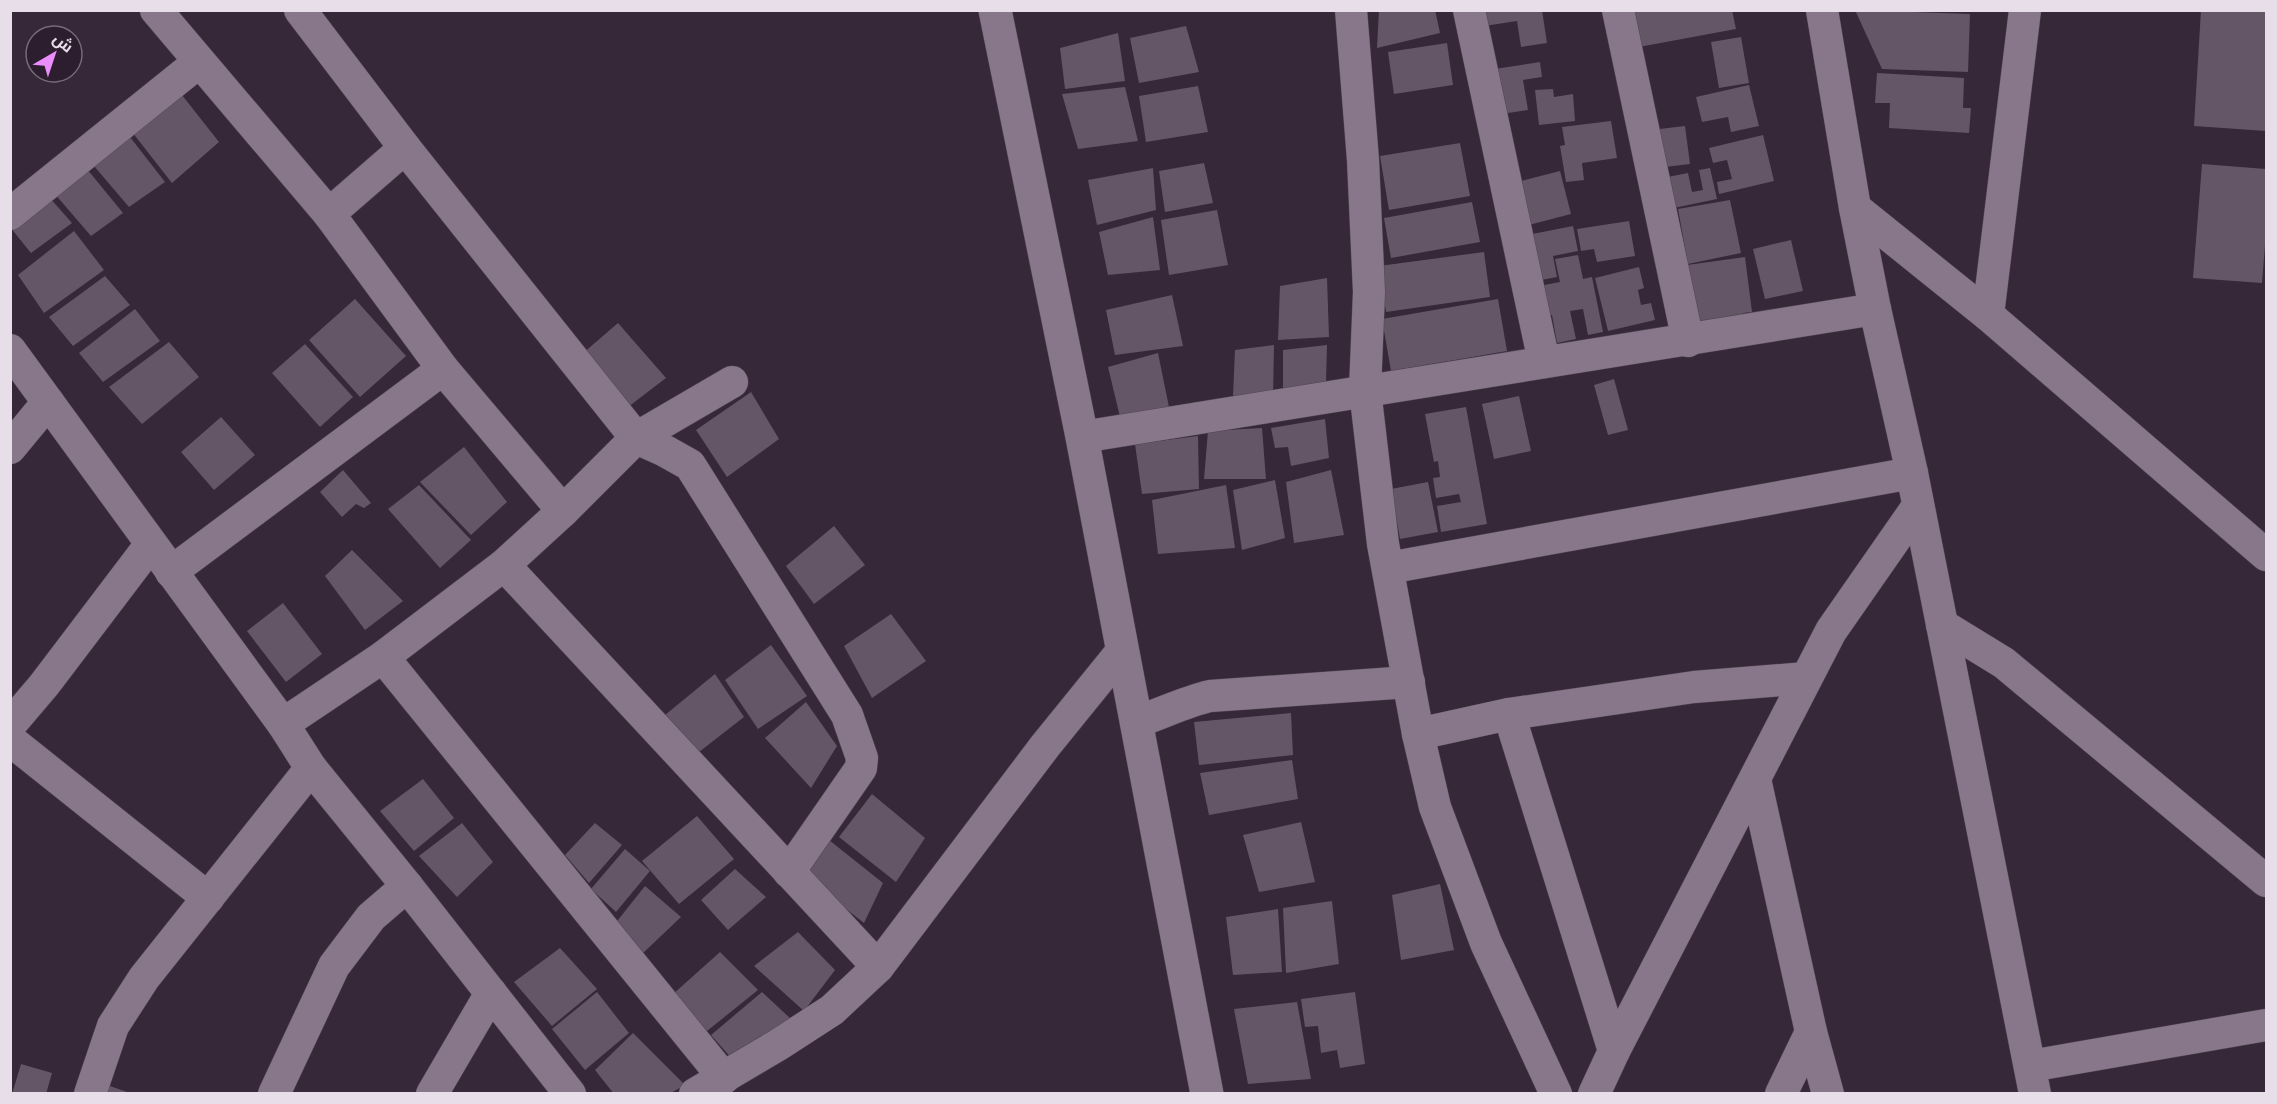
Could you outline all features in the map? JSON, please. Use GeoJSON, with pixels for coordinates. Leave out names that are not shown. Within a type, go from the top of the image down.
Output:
{"type":"FeatureCollection","features":[{"type":"Feature","properties":{"kind":"main road"},"geometry":{"type":"LineString","coordinates":[[995,10],[1082,437],[1208,1094]]}},
{"type":"Feature","properties":{"kind":"street"},"geometry":{"type":"LineString","coordinates":[[156,10],[329,214],[443,369],[562,511]]}},
{"type":"Feature","properties":{"kind":"street"},"geometry":{"type":"LineString","coordinates":[[300,10],[405,148],[636,438],[690,465],[847,715],[862,758],[861,768],[789,872]]}},
{"type":"Feature","properties":{"kind":"street"},"geometry":{"type":"LineString","coordinates":[[1351,10],[1363,160],[1369,292],[1365,390],[1388,568],[1408,682],[1435,807],[1486,943],[1556,1094]]}},
{"type":"Feature","properties":{"kind":"street"},"geometry":{"type":"LineString","coordinates":[[1469,10],[1544,362]]}},
{"type":"Feature","properties":{"kind":"street"},"geometry":{"type":"LineString","coordinates":[[1618,10],[1688,341]]}},
{"type":"Feature","properties":{"kind":"street"},"geometry":{"type":"LineString","coordinates":[[1822,10],[1855,208],[1912,473],[2032,1080],[2266,1024]]}},
{"type":"Feature","properties":{"kind":"street"},"geometry":{"type":"LineString","coordinates":[[1988,315],[2025,10]]}},
{"type":"Feature","properties":{"kind":"street"},"geometry":{"type":"LineString","coordinates":[[10,214],[199,62]]}},
{"type":"Feature","properties":{"kind":"street"},"geometry":{"type":"LineString","coordinates":[[329,214],[405,148]]}},
{"type":"Feature","properties":{"kind":"street"},"geometry":{"type":"LineString","coordinates":[[1855,208],[1988,315],[2266,555]]}},
{"type":"Feature","properties":{"kind":"street"},"geometry":{"type":"LineString","coordinates":[[1082,437],[1875,309]]}},
{"type":"Feature","properties":{"kind":"street"},"geometry":{"type":"LineString","coordinates":[[10,350],[284,724],[310,768],[407,886],[570,1094]]}},
{"type":"Feature","properties":{"kind":"street"},"geometry":{"type":"LineString","coordinates":[[171,572],[443,369]]}},
{"type":"Feature","properties":{"kind":"street"},"geometry":{"type":"LineString","coordinates":[[284,724],[383,657],[504,565],[636,438],[732,382]]}},
{"type":"Feature","properties":{"kind":"street"},"geometry":{"type":"LineString","coordinates":[[10,448],[48,402]]}},
{"type":"Feature","properties":{"kind":"street"},"geometry":{"type":"LineString","coordinates":[[1388,568],[1912,473]]}},
{"type":"Feature","properties":{"kind":"street"},"geometry":{"type":"LineString","coordinates":[[1594,1094],[1831,631],[1918,507]]}},
{"type":"Feature","properties":{"kind":"street"},"geometry":{"type":"LineString","coordinates":[[10,725],[45,685],[151,544]]}},
{"type":"Feature","properties":{"kind":"street"},"geometry":{"type":"LineString","coordinates":[[504,565],[878,967]]}},
{"type":"Feature","properties":{"kind":"street"},"geometry":{"type":"LineString","coordinates":[[1942,625],[2004,663],[2266,881]]}},
{"type":"Feature","properties":{"kind":"street"},"geometry":{"type":"LineString","coordinates":[[695,1094],[832,1010],[878,967],[1045,746],[1122,651]]}},
{"type":"Feature","properties":{"kind":"street"},"geometry":{"type":"LineString","coordinates":[[383,657],[724,1078]]}},
{"type":"Feature","properties":{"kind":"street"},"geometry":{"type":"LineString","coordinates":[[1418,734],[1509,714],[1694,687],[1806,678]]}},
{"type":"Feature","properties":{"kind":"street"},"geometry":{"type":"LineString","coordinates":[[1136,722],[1191,700],[1210,696],[1408,682]]}},
{"type":"Feature","properties":{"kind":"street"},"geometry":{"type":"LineString","coordinates":[[1509,714],[1614,1051]]}},
{"type":"Feature","properties":{"kind":"street"},"geometry":{"type":"LineString","coordinates":[[10,740],[208,898]]}},
{"type":"Feature","properties":{"kind":"street"},"geometry":{"type":"LineString","coordinates":[[90,1094],[113,1026],[144,978],[310,768]]}},
{"type":"Feature","properties":{"kind":"street"},"geometry":{"type":"LineString","coordinates":[[1755,779],[1811,1032],[1828,1094]]}},
{"type":"Feature","properties":{"kind":"street"},"geometry":{"type":"LineString","coordinates":[[274,1094],[334,966],[371,917],[407,886]]}},
{"type":"Feature","properties":{"kind":"street"},"geometry":{"type":"LineString","coordinates":[[432,1094],[491,993]]}},
{"type":"Feature","properties":{"kind":"street"},"geometry":{"type":"LineString","coordinates":[[1781,1094],[1811,1032]]}},
{"type":"Feature","properties":{"kind":"building"},"geometry":{"type":"Polygon","coordinates":[[[1379,10],[1435,10],[1440,33],[1377,48],[1379,10]]]}},
{"type":"Feature","properties":{"kind":"building"},"geometry":{"type":"Polygon","coordinates":[[[1475,10],[1542,10],[1547,43],[1521,47],[1517,21],[1478,27],[1475,10]]]}},
{"type":"Feature","properties":{"kind":"building"},"geometry":{"type":"Polygon","coordinates":[[[1632,10],[1732,10],[1736,29],[1639,47],[1632,10]]]}},
{"type":"Feature","properties":{"kind":"building"},"geometry":{"type":"Polygon","coordinates":[[[1855,10],[1970,14],[1968,72],[1882,69],[1855,10]]]}},
{"type":"Feature","properties":{"kind":"building"},"geometry":{"type":"Polygon","coordinates":[[[2201,10],[2266,10],[2266,131],[2194,126],[2201,10]]]}},
{"type":"Feature","properties":{"kind":"building"},"geometry":{"type":"Polygon","coordinates":[[[1186,26],[1199,72],[1139,83],[1130,38],[1186,26]]]}},
{"type":"Feature","properties":{"kind":"building"},"geometry":{"type":"Polygon","coordinates":[[[1118,33],[1125,81],[1065,89],[1060,48],[1118,33]]]}},
{"type":"Feature","properties":{"kind":"building"},"geometry":{"type":"Polygon","coordinates":[[[1741,37],[1749,83],[1719,88],[1711,42],[1741,37]]]}},
{"type":"Feature","properties":{"kind":"building"},"geometry":{"type":"Polygon","coordinates":[[[1447,43],[1453,85],[1394,94],[1388,52],[1447,43]]]}},
{"type":"Feature","properties":{"kind":"building"},"geometry":{"type":"Polygon","coordinates":[[[1540,62],[1542,77],[1523,80],[1528,110],[1495,115],[1488,70],[1540,62]]]}},
{"type":"Feature","properties":{"kind":"building"},"geometry":{"type":"Polygon","coordinates":[[[1877,73],[1964,78],[1963,108],[1971,108],[1969,133],[1889,128],[1890,103],[1875,103],[1877,73]]]}},
{"type":"Feature","properties":{"kind":"building"},"geometry":{"type":"Polygon","coordinates":[[[1749,85],[1759,126],[1731,132],[1728,117],[1702,122],[1696,97],[1749,85]]]}},
{"type":"Feature","properties":{"kind":"building"},"geometry":{"type":"Polygon","coordinates":[[[1198,86],[1208,132],[1146,142],[1139,96],[1198,86]]]}},
{"type":"Feature","properties":{"kind":"building"},"geometry":{"type":"Polygon","coordinates":[[[1125,87],[1138,141],[1078,149],[1062,94],[1125,87]]]}},
{"type":"Feature","properties":{"kind":"building"},"geometry":{"type":"Polygon","coordinates":[[[1553,89],[1554,97],[1573,94],[1575,121],[1539,125],[1535,90],[1553,89]]]}},
{"type":"Feature","properties":{"kind":"building"},"geometry":{"type":"Polygon","coordinates":[[[178,90],[219,142],[172,183],[132,132],[178,90]]]}},
{"type":"Feature","properties":{"kind":"building"},"geometry":{"type":"Polygon","coordinates":[[[1611,121],[1617,158],[1582,163],[1584,180],[1566,182],[1560,146],[1565,145],[1562,127],[1611,121]]]}},
{"type":"Feature","properties":{"kind":"building"},"geometry":{"type":"Polygon","coordinates":[[[1685,126],[1690,164],[1656,168],[1651,130],[1685,126]]]}},
{"type":"Feature","properties":{"kind":"building"},"geometry":{"type":"Polygon","coordinates":[[[1763,135],[1774,181],[1719,194],[1717,182],[1732,179],[1727,160],[1713,163],[1709,148],[1763,135]]]}},
{"type":"Feature","properties":{"kind":"building"},"geometry":{"type":"Polygon","coordinates":[[[130,137],[165,182],[129,207],[94,166],[130,137]]]}},
{"type":"Feature","properties":{"kind":"building"},"geometry":{"type":"Polygon","coordinates":[[[1460,143],[1470,196],[1389,210],[1380,156],[1460,143]]]}},
{"type":"Feature","properties":{"kind":"building"},"geometry":{"type":"Polygon","coordinates":[[[1204,163],[1213,203],[1165,212],[1159,171],[1204,163]]]}},
{"type":"Feature","properties":{"kind":"building"},"geometry":{"type":"Polygon","coordinates":[[[2202,164],[2266,169],[2266,233],[2262,283],[2193,278],[2202,164]]]}},
{"type":"Feature","properties":{"kind":"building"},"geometry":{"type":"Polygon","coordinates":[[[1153,168],[1156,210],[1097,225],[1088,180],[1153,168]]]}},
{"type":"Feature","properties":{"kind":"building"},"geometry":{"type":"Polygon","coordinates":[[[1710,168],[1717,199],[1664,210],[1657,179],[1688,173],[1692,192],[1703,190],[1699,170],[1710,168]]]}},
{"type":"Feature","properties":{"kind":"building"},"geometry":{"type":"Polygon","coordinates":[[[87,169],[123,213],[91,236],[54,193],[87,169]]]}},
{"type":"Feature","properties":{"kind":"building"},"geometry":{"type":"Polygon","coordinates":[[[1560,171],[1571,214],[1521,227],[1510,184],[1560,171]]]}},
{"type":"Feature","properties":{"kind":"building"},"geometry":{"type":"Polygon","coordinates":[[[49,197],[72,223],[31,253],[10,227],[49,197]]]}},
{"type":"Feature","properties":{"kind":"building"},"geometry":{"type":"Polygon","coordinates":[[[1730,200],[1741,253],[1688,264],[1678,209],[1730,200]]]}},
{"type":"Feature","properties":{"kind":"building"},"geometry":{"type":"Polygon","coordinates":[[[1472,202],[1480,242],[1391,258],[1384,218],[1472,202]]]}},
{"type":"Feature","properties":{"kind":"building"},"geometry":{"type":"Polygon","coordinates":[[[1217,210],[1228,265],[1169,275],[1161,220],[1217,210]]]}},
{"type":"Feature","properties":{"kind":"building"},"geometry":{"type":"Polygon","coordinates":[[[1153,217],[1160,270],[1108,275],[1099,232],[1153,217]]]}},
{"type":"Feature","properties":{"kind":"building"},"geometry":{"type":"Polygon","coordinates":[[[1629,221],[1635,256],[1597,262],[1594,249],[1581,251],[1577,229],[1629,221]]]}},
{"type":"Feature","properties":{"kind":"building"},"geometry":{"type":"Polygon","coordinates":[[[1573,226],[1578,251],[1553,256],[1557,277],[1536,281],[1527,235],[1573,226]]]}},
{"type":"Feature","properties":{"kind":"building"},"geometry":{"type":"Polygon","coordinates":[[[74,231],[104,270],[44,313],[18,275],[74,231]]]}},
{"type":"Feature","properties":{"kind":"building"},"geometry":{"type":"Polygon","coordinates":[[[1791,240],[1803,291],[1765,299],[1753,249],[1791,240]]]}},
{"type":"Feature","properties":{"kind":"building"},"geometry":{"type":"Polygon","coordinates":[[[1484,252],[1490,297],[1386,312],[1379,266],[1484,252]]]}},
{"type":"Feature","properties":{"kind":"building"},"geometry":{"type":"Polygon","coordinates":[[[1578,255],[1583,279],[1592,277],[1603,332],[1588,335],[1583,309],[1570,311],[1576,339],[1557,343],[1552,315],[1545,316],[1539,286],[1560,282],[1555,259],[1578,255]]]}},
{"type":"Feature","properties":{"kind":"building"},"geometry":{"type":"Polygon","coordinates":[[[1745,257],[1752,312],[1743,313],[1744,317],[1688,324],[1680,266],[1745,257]]]}},
{"type":"Feature","properties":{"kind":"building"},"geometry":{"type":"Polygon","coordinates":[[[1639,267],[1644,288],[1638,290],[1641,305],[1651,303],[1655,320],[1608,331],[1595,278],[1639,267]]]}},
{"type":"Feature","properties":{"kind":"building"},"geometry":{"type":"Polygon","coordinates":[[[105,276],[130,305],[73,346],[49,317],[105,276]]]}},
{"type":"Feature","properties":{"kind":"building"},"geometry":{"type":"Polygon","coordinates":[[[1327,278],[1329,337],[1278,340],[1280,286],[1327,278]]]}},
{"type":"Feature","properties":{"kind":"building"},"geometry":{"type":"Polygon","coordinates":[[[1172,295],[1183,346],[1115,355],[1106,310],[1172,295]]]}},
{"type":"Feature","properties":{"kind":"building"},"geometry":{"type":"Polygon","coordinates":[[[355,299],[406,356],[360,397],[309,340],[355,299]]]}},
{"type":"Feature","properties":{"kind":"building"},"geometry":{"type":"Polygon","coordinates":[[[1498,299],[1507,351],[1391,371],[1382,319],[1498,299]]]}},
{"type":"Feature","properties":{"kind":"building"},"geometry":{"type":"Polygon","coordinates":[[[135,309],[160,341],[103,382],[79,353],[135,309]]]}},
{"type":"Feature","properties":{"kind":"building"},"geometry":{"type":"Polygon","coordinates":[[[618,323],[666,378],[628,407],[582,354],[618,323]]]}},
{"type":"Feature","properties":{"kind":"building"},"geometry":{"type":"Polygon","coordinates":[[[169,342],[199,377],[142,424],[109,387],[169,342]]]}},
{"type":"Feature","properties":{"kind":"building"},"geometry":{"type":"Polygon","coordinates":[[[305,344],[353,397],[320,427],[272,373],[305,344]]]}},
{"type":"Feature","properties":{"kind":"building"},"geometry":{"type":"Polygon","coordinates":[[[1274,345],[1273,398],[1233,396],[1235,350],[1274,345]]]}},
{"type":"Feature","properties":{"kind":"building"},"geometry":{"type":"Polygon","coordinates":[[[1327,345],[1326,383],[1283,389],[1283,350],[1327,345]]]}},
{"type":"Feature","properties":{"kind":"building"},"geometry":{"type":"Polygon","coordinates":[[[1158,353],[1169,407],[1120,417],[1108,367],[1158,353]]]}},
{"type":"Feature","properties":{"kind":"building"},"geometry":{"type":"Polygon","coordinates":[[[1614,379],[1628,430],[1608,435],[1594,385],[1614,379]]]}},
{"type":"Feature","properties":{"kind":"building"},"geometry":{"type":"Polygon","coordinates":[[[751,392],[779,439],[727,477],[696,430],[751,392]]]}},
{"type":"Feature","properties":{"kind":"building"},"geometry":{"type":"Polygon","coordinates":[[[1519,396],[1531,451],[1494,459],[1482,404],[1519,396]]]}},
{"type":"Feature","properties":{"kind":"building"},"geometry":{"type":"Polygon","coordinates":[[[1466,407],[1487,524],[1441,532],[1437,506],[1461,502],[1459,494],[1436,498],[1433,478],[1440,477],[1438,461],[1434,462],[1425,414],[1466,407]]]}},
{"type":"Feature","properties":{"kind":"building"},"geometry":{"type":"Polygon","coordinates":[[[221,417],[255,455],[214,490],[181,452],[221,417]]]}},
{"type":"Feature","properties":{"kind":"building"},"geometry":{"type":"Polygon","coordinates":[[[1325,419],[1329,458],[1291,466],[1288,447],[1275,448],[1271,428],[1325,419]]]}},
{"type":"Feature","properties":{"kind":"building"},"geometry":{"type":"Polygon","coordinates":[[[1262,428],[1266,479],[1204,479],[1208,431],[1262,428]]]}},
{"type":"Feature","properties":{"kind":"building"},"geometry":{"type":"Polygon","coordinates":[[[1198,436],[1199,489],[1142,494],[1135,444],[1198,436]]]}},
{"type":"Feature","properties":{"kind":"building"},"geometry":{"type":"Polygon","coordinates":[[[464,447],[507,502],[471,535],[420,482],[464,447]]]}},
{"type":"Feature","properties":{"kind":"building"},"geometry":{"type":"Polygon","coordinates":[[[343,470],[371,503],[364,508],[356,504],[342,517],[320,492],[343,470]]]}},
{"type":"Feature","properties":{"kind":"building"},"geometry":{"type":"Polygon","coordinates":[[[1331,470],[1344,535],[1294,543],[1286,482],[1331,470]]]}},
{"type":"Feature","properties":{"kind":"building"},"geometry":{"type":"Polygon","coordinates":[[[1275,480],[1285,538],[1242,550],[1233,490],[1275,480]]]}},
{"type":"Feature","properties":{"kind":"building"},"geometry":{"type":"Polygon","coordinates":[[[1428,482],[1438,532],[1400,539],[1391,489],[1428,482]]]}},
{"type":"Feature","properties":{"kind":"building"},"geometry":{"type":"Polygon","coordinates":[[[419,485],[471,540],[440,568],[388,509],[419,485]]]}},
{"type":"Feature","properties":{"kind":"building"},"geometry":{"type":"Polygon","coordinates":[[[1226,485],[1235,548],[1158,554],[1152,500],[1226,485]]]}},
{"type":"Feature","properties":{"kind":"building"},"geometry":{"type":"Polygon","coordinates":[[[834,526],[865,565],[814,604],[786,566],[834,526]]]}},
{"type":"Feature","properties":{"kind":"building"},"geometry":{"type":"Polygon","coordinates":[[[352,550],[403,601],[365,630],[325,576],[352,550]]]}},
{"type":"Feature","properties":{"kind":"building"},"geometry":{"type":"Polygon","coordinates":[[[283,603],[322,654],[286,682],[247,631],[283,603]]]}},
{"type":"Feature","properties":{"kind":"building"},"geometry":{"type":"Polygon","coordinates":[[[891,614],[926,661],[872,698],[844,646],[891,614]]]}},
{"type":"Feature","properties":{"kind":"building"},"geometry":{"type":"Polygon","coordinates":[[[771,645],[807,696],[758,729],[725,680],[771,645]]]}},
{"type":"Feature","properties":{"kind":"building"},"geometry":{"type":"Polygon","coordinates":[[[715,674],[744,717],[699,752],[665,715],[715,674]]]}},
{"type":"Feature","properties":{"kind":"building"},"geometry":{"type":"Polygon","coordinates":[[[806,702],[837,746],[811,788],[765,738],[806,702]]]}},
{"type":"Feature","properties":{"kind":"building"},"geometry":{"type":"Polygon","coordinates":[[[1291,713],[1293,755],[1199,765],[1194,722],[1291,713]]]}},
{"type":"Feature","properties":{"kind":"building"},"geometry":{"type":"Polygon","coordinates":[[[1292,760],[1298,799],[1209,815],[1200,773],[1292,760]]]}},
{"type":"Feature","properties":{"kind":"building"},"geometry":{"type":"Polygon","coordinates":[[[423,779],[454,818],[414,851],[380,811],[423,779]]]}},
{"type":"Feature","properties":{"kind":"building"},"geometry":{"type":"Polygon","coordinates":[[[872,794],[925,838],[896,882],[839,837],[872,794]]]}},
{"type":"Feature","properties":{"kind":"building"},"geometry":{"type":"Polygon","coordinates":[[[697,816],[734,859],[679,904],[642,861],[697,816]]]}},
{"type":"Feature","properties":{"kind":"building"},"geometry":{"type":"Polygon","coordinates":[[[1301,822],[1315,882],[1259,892],[1243,835],[1301,822]]]}},
{"type":"Feature","properties":{"kind":"building"},"geometry":{"type":"Polygon","coordinates":[[[462,823],[493,862],[457,897],[419,856],[462,823]]]}},
{"type":"Feature","properties":{"kind":"building"},"geometry":{"type":"Polygon","coordinates":[[[595,823],[622,845],[589,883],[565,855],[595,823]]]}},
{"type":"Feature","properties":{"kind":"building"},"geometry":{"type":"Polygon","coordinates":[[[824,836],[883,883],[864,923],[800,873],[824,836]]]}},
{"type":"Feature","properties":{"kind":"building"},"geometry":{"type":"Polygon","coordinates":[[[625,849],[650,871],[616,912],[591,889],[625,849]]]}},
{"type":"Feature","properties":{"kind":"building"},"geometry":{"type":"Polygon","coordinates":[[[735,869],[766,897],[728,930],[701,900],[735,869]]]}},
{"type":"Feature","properties":{"kind":"building"},"geometry":{"type":"Polygon","coordinates":[[[1440,884],[1454,950],[1401,960],[1392,895],[1440,884]]]}},
{"type":"Feature","properties":{"kind":"building"},"geometry":{"type":"Polygon","coordinates":[[[645,886],[681,917],[641,955],[614,925],[645,886]]]}},
{"type":"Feature","properties":{"kind":"building"},"geometry":{"type":"Polygon","coordinates":[[[1332,901],[1339,964],[1286,973],[1283,908],[1332,901]]]}},
{"type":"Feature","properties":{"kind":"building"},"geometry":{"type":"Polygon","coordinates":[[[1278,909],[1282,972],[1233,975],[1226,917],[1278,909]]]}},
{"type":"Feature","properties":{"kind":"building"},"geometry":{"type":"Polygon","coordinates":[[[798,932],[835,970],[804,1011],[754,966],[798,932]]]}},
{"type":"Feature","properties":{"kind":"building"},"geometry":{"type":"Polygon","coordinates":[[[560,948],[597,989],[552,1026],[514,982],[560,948]]]}},
{"type":"Feature","properties":{"kind":"building"},"geometry":{"type":"Polygon","coordinates":[[[720,952],[758,990],[707,1031],[672,995],[720,952]]]}},
{"type":"Feature","properties":{"kind":"building"},"geometry":{"type":"Polygon","coordinates":[[[597,992],[629,1033],[585,1070],[552,1029],[597,992]]]}},
{"type":"Feature","properties":{"kind":"building"},"geometry":{"type":"Polygon","coordinates":[[[762,992],[791,1019],[733,1060],[711,1035],[762,992]]]}},
{"type":"Feature","properties":{"kind":"building"},"geometry":{"type":"Polygon","coordinates":[[[1355,992],[1365,1064],[1340,1068],[1337,1050],[1321,1053],[1318,1026],[1305,1027],[1301,999],[1355,992]]]}},
{"type":"Feature","properties":{"kind":"building"},"geometry":{"type":"Polygon","coordinates":[[[1297,1002],[1311,1079],[1248,1084],[1234,1009],[1297,1002]]]}},
{"type":"Feature","properties":{"kind":"building"},"geometry":{"type":"Polygon","coordinates":[[[633,1033],[685,1085],[669,1094],[614,1094],[595,1070],[633,1033]]]}},
{"type":"Feature","properties":{"kind":"building"},"geometry":{"type":"Polygon","coordinates":[[[21,1064],[52,1073],[46,1094],[12,1094],[21,1064]]]}},
{"type":"Feature","properties":{"kind":"building"},"geometry":{"type":"Polygon","coordinates":[[[107,1085],[130,1093],[130,1094],[104,1094],[107,1085]]]}}]}
